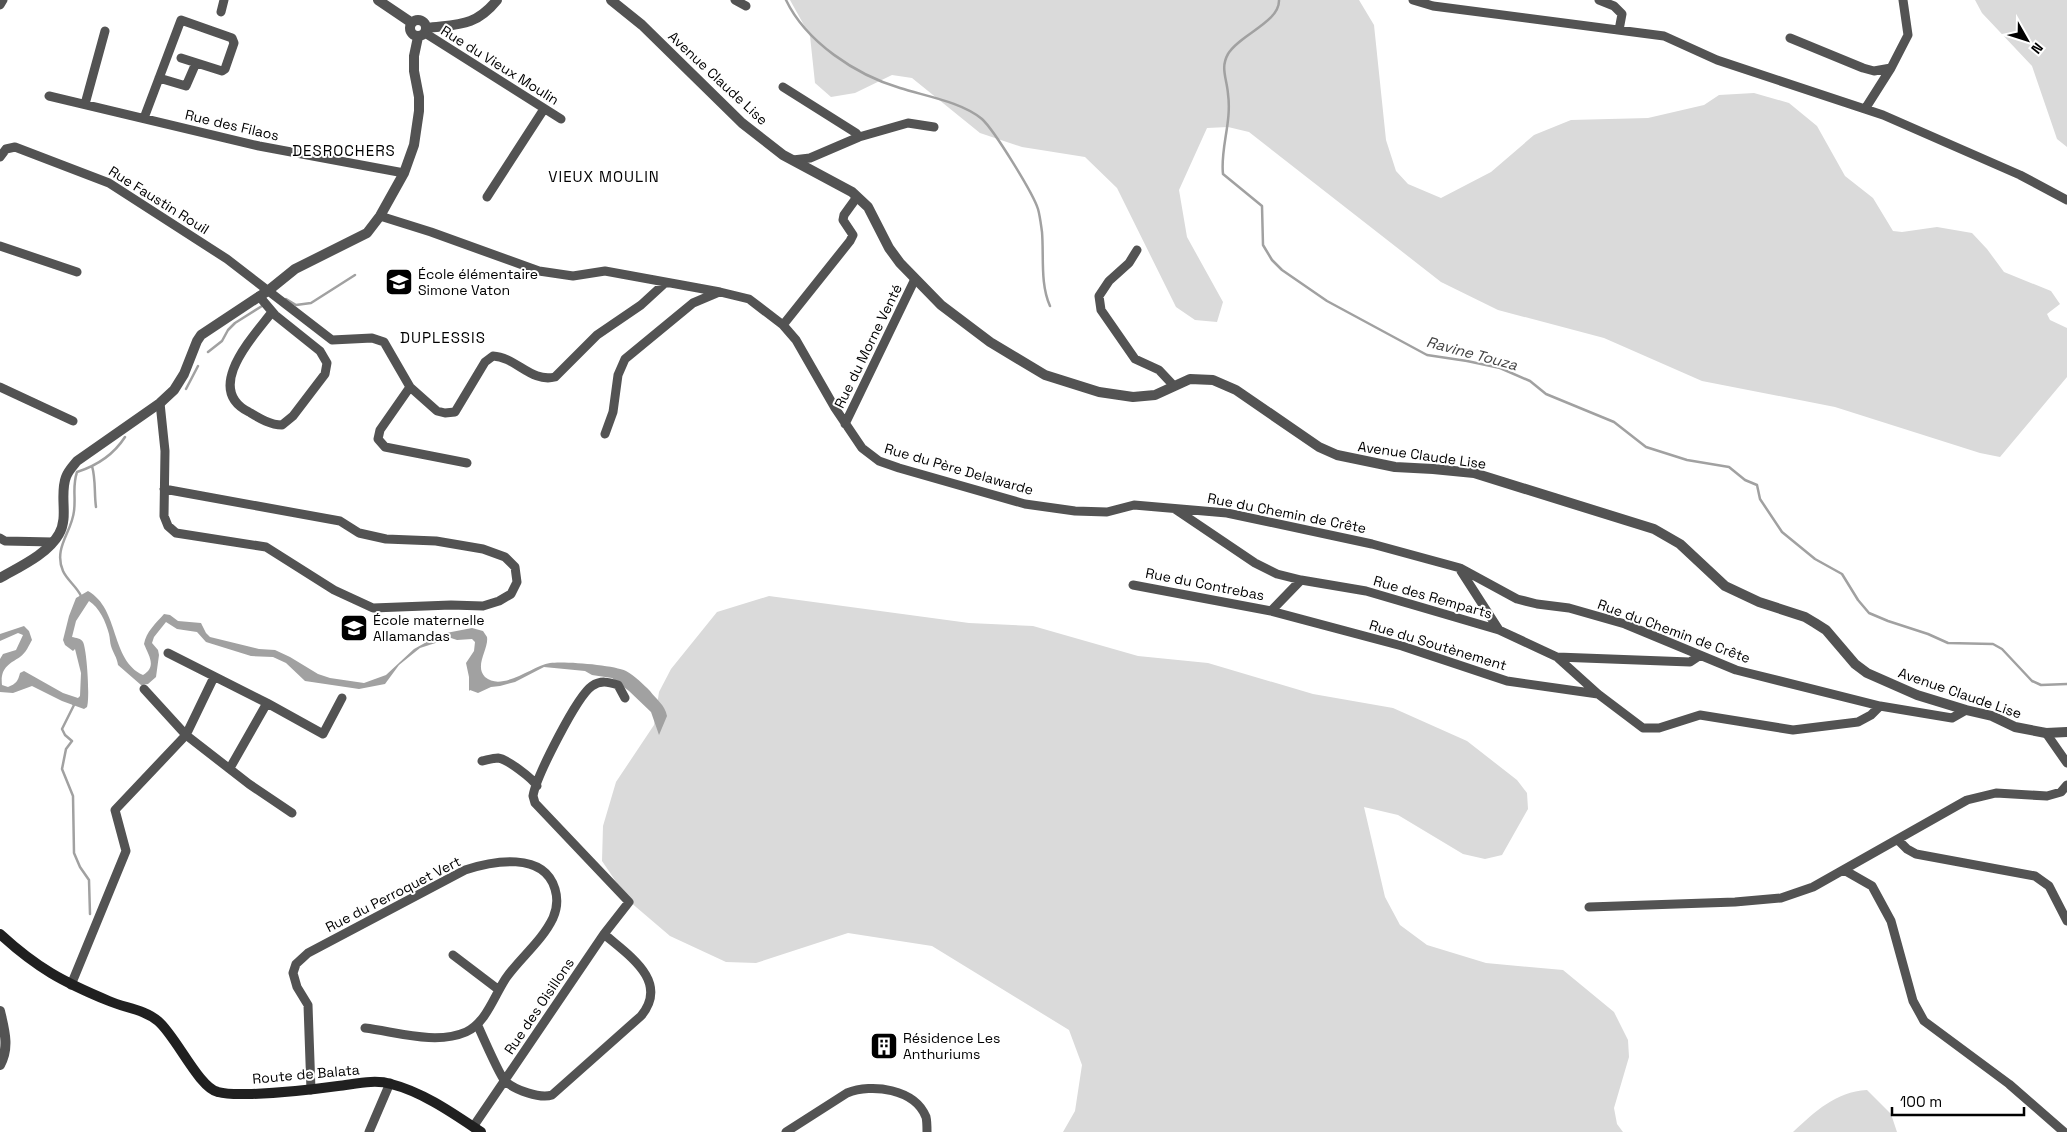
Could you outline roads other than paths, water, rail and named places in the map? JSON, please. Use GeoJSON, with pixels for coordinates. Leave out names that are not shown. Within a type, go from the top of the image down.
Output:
{"type":"FeatureCollection","features":[{"type":"Feature","properties":{"kind":"main road","name":"Route de Balata"},"geometry":{"type":"LineString","coordinates":[[0,934],[20,953],[45,971],[71,985],[117,1004],[139,1010],[157,1020],[172,1035],[204,1084],[214,1091],[226,1094],[283,1093],[368,1082],[390,1083],[421,1096],[477,1129]]}},
{"type":"Feature","properties":{"kind":"street"},"geometry":{"type":"LineString","coordinates":[[0,5],[3,0]]}},
{"type":"Feature","properties":{"kind":"street"},"geometry":{"type":"LineString","coordinates":[[221,12],[224,0]]}},
{"type":"Feature","properties":{"kind":"street"},"geometry":{"type":"LineString","coordinates":[[0,578],[43,551],[53,542],[62,527],[65,478],[70,469],[77,461],[160,403],[174,390],[184,374],[201,335],[269,290],[301,265],[366,233],[380,216],[404,173],[414,146],[419,97],[414,72],[414,56],[423,33],[422,21],[417,20],[412,23],[378,0]]}},
{"type":"Feature","properties":{"kind":"street"},"geometry":{"type":"LineString","coordinates":[[423,33],[473,21],[486,13],[497,0]]}},
{"type":"Feature","properties":{"kind":"street","name":"Avenue Claude Lise"},"geometry":{"type":"LineString","coordinates":[[611,0],[642,25],[742,123],[783,155],[844,187],[857,197],[871,213],[889,248],[915,279],[941,305],[990,342],[1045,375],[1099,392],[1133,398],[1155,395],[1190,379],[1213,380],[1236,390],[1319,447],[1337,455],[1395,467],[1474,473],[1654,529],[1680,544],[1726,586],[1759,602],[1805,617],[1826,630],[1855,664],[1867,673],[1917,695],[1992,716],[2015,727],[2046,733],[2067,732]]}},
{"type":"Feature","properties":{"kind":"street"},"geometry":{"type":"LineString","coordinates":[[735,0],[746,6]]}},
{"type":"Feature","properties":{"kind":"street"},"geometry":{"type":"LineString","coordinates":[[1413,0],[1433,6],[1664,36],[1717,60],[1883,115],[2020,175],[2067,200]]}},
{"type":"Feature","properties":{"kind":"street"},"geometry":{"type":"LineString","coordinates":[[1599,0],[1614,6],[1622,14],[1619,30]]}},
{"type":"Feature","properties":{"kind":"street"},"geometry":{"type":"LineString","coordinates":[[1865,109],[1891,68],[1908,35],[1903,0]]}},
{"type":"Feature","properties":{"kind":"street"},"geometry":{"type":"LineString","coordinates":[[144,118],[181,20],[232,38],[234,43],[225,69],[222,71],[181,58]]}},
{"type":"Feature","properties":{"kind":"street"},"geometry":{"type":"LineString","coordinates":[[84,104],[105,31]]}},
{"type":"Feature","properties":{"kind":"street","name":"Rue du Vieux Moulin"},"geometry":{"type":"LineString","coordinates":[[423,33],[561,119]]}},
{"type":"Feature","properties":{"kind":"street"},"geometry":{"type":"LineString","coordinates":[[1790,38],[1863,68],[1874,71],[1891,68]]}},
{"type":"Feature","properties":{"kind":"street"},"geometry":{"type":"LineString","coordinates":[[159,78],[186,86],[196,63]]}},
{"type":"Feature","properties":{"kind":"street"},"geometry":{"type":"LineString","coordinates":[[783,87],[856,133],[859,137]]}},
{"type":"Feature","properties":{"kind":"street","name":"Rue des Filaos"},"geometry":{"type":"LineString","coordinates":[[50,96],[259,146],[404,173]]}},
{"type":"Feature","properties":{"kind":"street"},"geometry":{"type":"LineString","coordinates":[[487,197],[544,109]]}},
{"type":"Feature","properties":{"kind":"street"},"geometry":{"type":"LineString","coordinates":[[793,160],[810,158],[859,137],[908,123],[934,127]]}},
{"type":"Feature","properties":{"kind":"street","name":"Rue Faustin Rouil"},"geometry":{"type":"LineString","coordinates":[[0,157],[6,149],[15,147],[109,183],[227,259],[269,290]]}},
{"type":"Feature","properties":{"kind":"street"},"geometry":{"type":"LineString","coordinates":[[783,325],[853,235],[843,220],[844,215],[857,197]]}},
{"type":"Feature","properties":{"kind":"street","name":"Rue du Père Delawarde"},"geometry":{"type":"LineString","coordinates":[[380,216],[431,232],[539,271],[573,276],[605,271],[749,299],[783,325],[796,340],[845,424],[862,448],[879,461],[1025,504],[1075,511],[1099,512],[1107,512],[1134,505],[1173,508]]}},
{"type":"Feature","properties":{"kind":"street"},"geometry":{"type":"LineString","coordinates":[[0,246],[77,272]]}},
{"type":"Feature","properties":{"kind":"street"},"geometry":{"type":"LineString","coordinates":[[1137,250],[1129,263],[1109,281],[1099,296],[1101,310],[1135,359],[1159,370],[1174,386]]}},
{"type":"Feature","properties":{"kind":"street","name":"Rue du Morne Venté"},"geometry":{"type":"LineString","coordinates":[[845,424],[915,279]]}},
{"type":"Feature","properties":{"kind":"street"},"geometry":{"type":"LineString","coordinates":[[269,290],[332,340],[372,338],[384,342],[410,387],[437,411],[445,413],[456,412],[485,362],[493,356],[501,356],[538,378],[547,379],[555,377],[597,335],[641,305],[665,283]]}},
{"type":"Feature","properties":{"kind":"street"},"geometry":{"type":"LineString","coordinates":[[605,434],[613,412],[618,375],[625,359],[693,303],[720,292]]}},
{"type":"Feature","properties":{"kind":"street"},"geometry":{"type":"LineString","coordinates":[[260,296],[272,312],[320,351],[327,363],[325,374],[293,416],[282,425],[275,425],[242,409],[234,400],[230,391],[230,379],[239,357],[272,312]]}},
{"type":"Feature","properties":{"kind":"street"},"geometry":{"type":"LineString","coordinates":[[0,387],[74,421]]}},
{"type":"Feature","properties":{"kind":"street"},"geometry":{"type":"LineString","coordinates":[[410,387],[380,430],[378,439],[385,446],[467,462]]}},
{"type":"Feature","properties":{"kind":"street"},"geometry":{"type":"LineString","coordinates":[[160,403],[165,451],[164,489],[164,516],[168,526],[176,532],[266,547],[334,590],[373,608],[451,605],[483,606],[500,601],[511,594],[518,582],[515,567],[505,557],[482,549],[436,541],[386,539],[359,533],[340,521],[164,489]]}},
{"type":"Feature","properties":{"kind":"street","name":"Rue du Chemin de Crête"},"geometry":{"type":"LineString","coordinates":[[1173,508],[1227,513],[1372,544],[1460,568],[1517,599],[1537,604],[1569,608],[1624,624],[1736,670],[1880,706],[1952,718],[1966,710]]}},
{"type":"Feature","properties":{"kind":"street","name":"Rue des Remparts"},"geometry":{"type":"LineString","coordinates":[[1173,508],[1256,563],[1277,574],[1366,591],[1499,630],[1558,657],[1584,660],[1690,662],[1699,656]]}},
{"type":"Feature","properties":{"kind":"street"},"geometry":{"type":"LineString","coordinates":[[0,538],[5,541],[53,542]]}},
{"type":"Feature","properties":{"kind":"street"},"geometry":{"type":"LineString","coordinates":[[1460,568],[1499,630]]}},
{"type":"Feature","properties":{"kind":"street"},"geometry":{"type":"LineString","coordinates":[[1271,611],[1301,580]]}},
{"type":"Feature","properties":{"kind":"street","name":"Rue du Contrebas"},"geometry":{"type":"LineString","coordinates":[[1132,585],[1271,611]]}},
{"type":"Feature","properties":{"kind":"street","name":"Rue du Soutènement"},"geometry":{"type":"LineString","coordinates":[[1271,611],[1402,646],[1507,681],[1598,694]]}},
{"type":"Feature","properties":{"kind":"street"},"geometry":{"type":"LineString","coordinates":[[168,653],[267,703],[323,734],[342,698]]}},
{"type":"Feature","properties":{"kind":"street"},"geometry":{"type":"LineString","coordinates":[[1558,657],[1598,694],[1644,728],[1659,728],[1700,715],[1793,730],[1858,722],[1871,715],[1880,706]]}},
{"type":"Feature","properties":{"kind":"street"},"geometry":{"type":"LineString","coordinates":[[71,985],[126,851],[115,810],[186,735],[214,677]]}},
{"type":"Feature","properties":{"kind":"street"},"geometry":{"type":"LineString","coordinates":[[482,761],[493,758],[502,759],[530,777],[537,786],[570,714],[590,687],[602,681],[618,685],[625,698]]}},
{"type":"Feature","properties":{"kind":"street"},"geometry":{"type":"LineString","coordinates":[[144,689],[186,735],[249,784],[292,813]]}},
{"type":"Feature","properties":{"kind":"street"},"geometry":{"type":"LineString","coordinates":[[230,768],[267,703]]}},
{"type":"Feature","properties":{"kind":"street"},"geometry":{"type":"LineString","coordinates":[[2046,733],[2067,763]]}},
{"type":"Feature","properties":{"kind":"street"},"geometry":{"type":"LineString","coordinates":[[1589,907],[1735,902],[1781,898],[1813,887],[1967,800],[1996,794],[2047,796],[2061,792],[2067,785]]}},
{"type":"Feature","properties":{"kind":"street","name":"Rue des Oisillons"},"geometry":{"type":"LineString","coordinates":[[477,1129],[504,1081],[604,934],[629,902],[535,803],[533,796],[537,786]]}},
{"type":"Feature","properties":{"kind":"street"},"geometry":{"type":"LineString","coordinates":[[1898,840],[1907,849],[1916,854],[2035,876],[2049,886],[2067,921]]}},
{"type":"Feature","properties":{"kind":"street","name":"Rue du Perroquet Vert"},"geometry":{"type":"LineString","coordinates":[[311,1090],[308,1005],[297,987],[294,973],[299,960],[308,953],[465,870],[495,863],[525,863],[539,869],[550,878],[556,893],[556,910],[545,930],[507,977],[478,1026]]}},
{"type":"Feature","properties":{"kind":"street"},"geometry":{"type":"LineString","coordinates":[[1844,870],[1872,886],[1891,921],[1912,1001],[1924,1021],[2009,1084],[2064,1132]]}},
{"type":"Feature","properties":{"kind":"street"},"geometry":{"type":"LineString","coordinates":[[365,1028],[442,1037],[456,1035],[478,1026],[504,1081],[533,1095],[546,1097],[552,1095],[647,1009],[651,994],[648,977],[635,961],[604,934]]}},
{"type":"Feature","properties":{"kind":"street"},"geometry":{"type":"LineString","coordinates":[[453,955],[499,990]]}},
{"type":"Feature","properties":{"kind":"street"},"geometry":{"type":"LineString","coordinates":[[0,1010],[7,1046],[0,1064]]}},
{"type":"Feature","properties":{"kind":"street"},"geometry":{"type":"LineString","coordinates":[[369,1132],[390,1083]]}},
{"type":"Feature","properties":{"kind":"street"},"geometry":{"type":"LineString","coordinates":[[786,1132],[847,1093],[856,1089],[868,1088],[890,1090],[912,1099],[926,1117],[927,1132]]}},
{"type":"Feature","properties":{"kind":"waterway"},"geometry":{"type":"LineString","coordinates":[[786,0],[806,30],[819,43],[850,66],[883,82],[964,108],[974,113],[988,125],[1021,176],[1038,209],[1042,232],[1045,289],[1050,306]]}},
{"type":"Feature","properties":{"kind":"waterway","name":"Ravine Touza"},"geometry":{"type":"LineString","coordinates":[[1279,0],[1278,8],[1273,15],[1233,47],[1224,64],[1229,104],[1223,155],[1223,174],[1262,206],[1263,245],[1272,260],[1282,270],[1327,301],[1427,355],[1500,368],[1530,381],[1546,394],[1614,422],[1646,447],[1687,460],[1729,467],[1745,480],[1757,485],[1760,499],[1782,532],[1815,559],[1842,574],[1858,600],[1869,613],[1948,643],[1993,644],[2002,649],[2032,681],[2041,685],[2067,684]]}},
{"type":"Feature","properties":{"kind":"waterway"},"geometry":{"type":"LineString","coordinates":[[286,299],[296,305],[311,303],[355,275]]}},
{"type":"Feature","properties":{"kind":"waterway"},"geometry":{"type":"LineString","coordinates":[[208,352],[222,341],[228,330],[235,323],[262,306]]}},
{"type":"Feature","properties":{"kind":"waterway"},"geometry":{"type":"LineString","coordinates":[[186,389],[198,366]]}},
{"type":"Feature","properties":{"kind":"waterway"},"geometry":{"type":"LineString","coordinates":[[81,596],[63,571],[60,555],[73,519],[77,472],[104,459],[116,449],[125,437]]}},
{"type":"Feature","properties":{"kind":"waterway"},"geometry":{"type":"LineString","coordinates":[[92,466],[96,507]]}},
{"type":"Feature","properties":{"kind":"waterway"},"geometry":{"type":"LineString","coordinates":[[72,702],[74,705],[62,729],[65,735],[72,741],[66,749],[62,769],[73,796],[74,853],[80,867],[89,880],[90,914]]}},
{"type":"Feature","properties":{"kind":"place","name":"École élémentaire Simone Vaton"},"geometry":{"type":"Point","coordinates":[399,282]}},
{"type":"Feature","properties":{"kind":"place","name":"École maternelle Allamandas"},"geometry":{"type":"Point","coordinates":[354,628]}},
{"type":"Feature","properties":{"kind":"place","name":"Résidence Les Anthuriums"},"geometry":{"type":"Point","coordinates":[884,1046]}},
{"type":"Feature","properties":{"kind":"district","name":"DESROCHERS"},"geometry":{"type":"Point","coordinates":[344,150]}},
{"type":"Feature","properties":{"kind":"district","name":"VIEUX MOULIN"},"geometry":{"type":"Point","coordinates":[604,176]}},
{"type":"Feature","properties":{"kind":"district","name":"DUPLESSIS"},"geometry":{"type":"Point","coordinates":[443,337]}}]}
